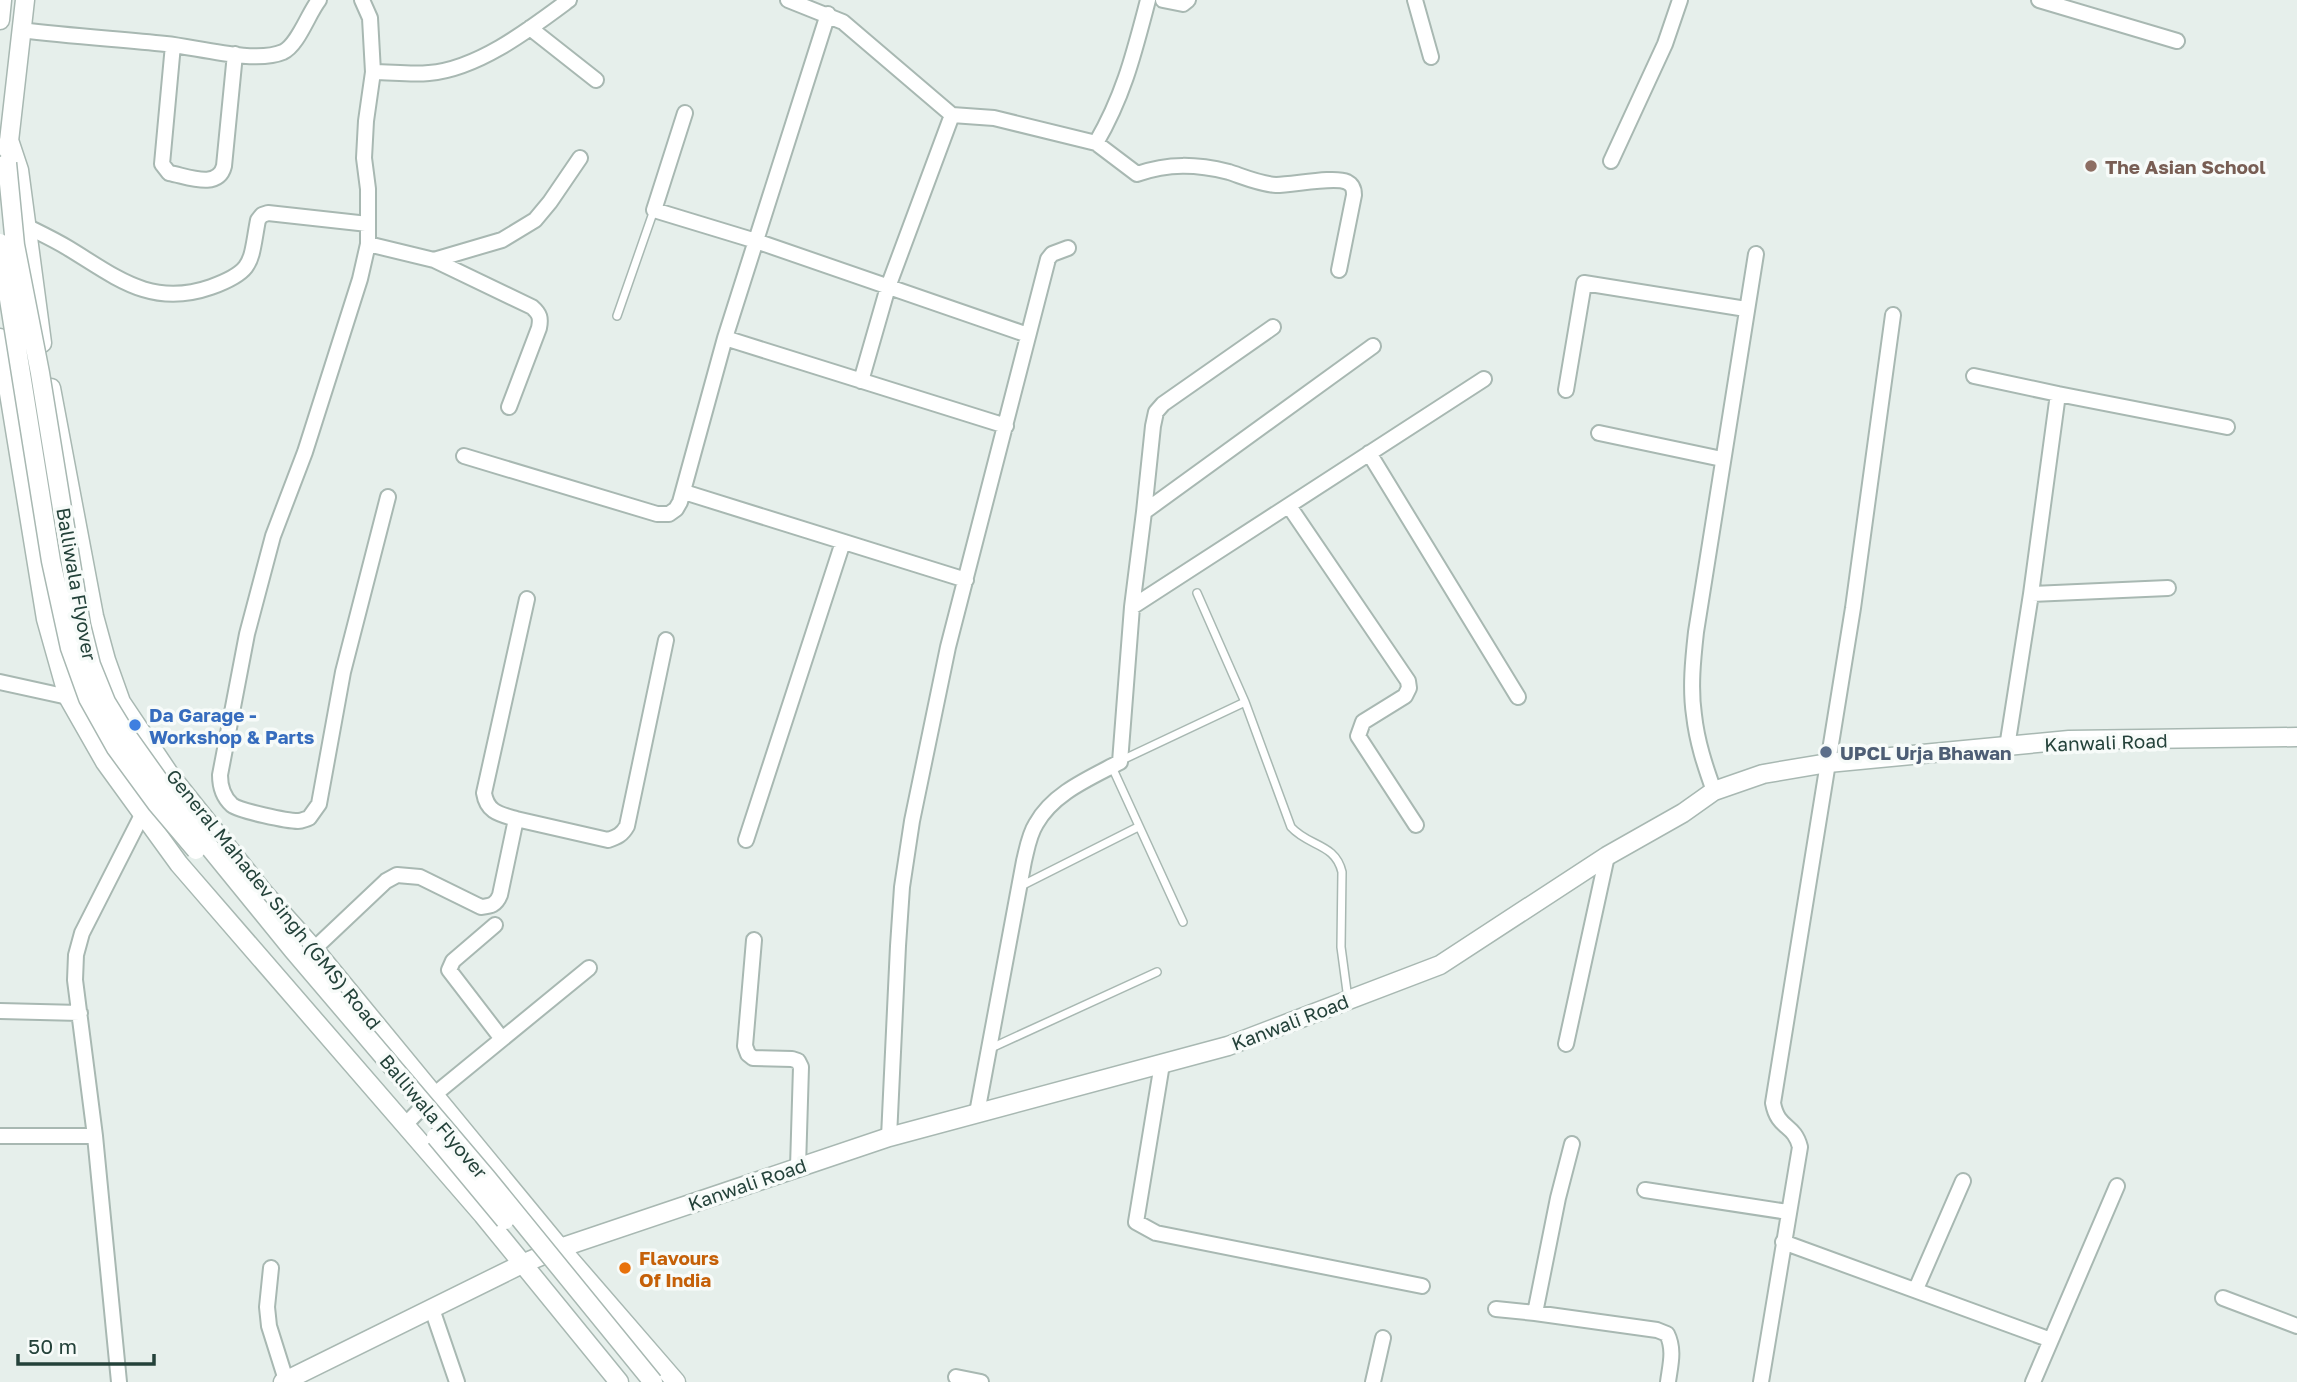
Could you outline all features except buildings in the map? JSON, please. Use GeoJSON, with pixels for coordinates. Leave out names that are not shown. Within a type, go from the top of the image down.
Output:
{"type":"FeatureCollection","features":[{"type":"Feature","properties":{"kind":"street"},"geometry":{"type":"LineString","coordinates":[[0,20],[2,0]]}},
{"type":"Feature","properties":{"kind":"street","name":"General Mahadev Singh (GMS) Road"},"geometry":{"type":"LineString","coordinates":[[25,0],[9,140],[19,170],[41,337],[94,616],[121,702],[170,775],[264,893],[435,1094],[560,1248],[676,1382]]}},
{"type":"Feature","properties":{"kind":"street"},"geometry":{"type":"LineString","coordinates":[[21,30],[268,56],[285,51],[295,42],[319,0]]}},
{"type":"Feature","properties":{"kind":"street"},"geometry":{"type":"LineString","coordinates":[[362,0],[370,18],[373,72],[364,158],[368,244],[360,279],[305,452],[273,536],[247,634],[220,775],[220,786],[224,794],[230,804],[240,809],[298,821],[309,818],[320,804],[343,672],[388,497]]}},
{"type":"Feature","properties":{"kind":"street"},"geometry":{"type":"LineString","coordinates":[[373,72],[428,73],[458,67],[530,28],[569,0]]}},
{"type":"Feature","properties":{"kind":"street"},"geometry":{"type":"LineString","coordinates":[[788,0],[843,22],[952,115],[994,118],[1096,144],[1138,174],[1170,165],[1227,172],[1274,185],[1329,181],[1350,183],[1354,189],[1339,270]]}},
{"type":"Feature","properties":{"kind":"street"},"geometry":{"type":"LineString","coordinates":[[1096,144],[1112,116],[1125,84],[1148,0]]}},
{"type":"Feature","properties":{"kind":"street"},"geometry":{"type":"LineString","coordinates":[[1163,0],[1183,4],[1188,0]]}},
{"type":"Feature","properties":{"kind":"street"},"geometry":{"type":"LineString","coordinates":[[1415,0],[1431,57]]}},
{"type":"Feature","properties":{"kind":"street"},"geometry":{"type":"LineString","coordinates":[[1611,161],[1665,44],[1680,0]]}},
{"type":"Feature","properties":{"kind":"street"},"geometry":{"type":"LineString","coordinates":[[2039,0],[2177,41]]}},
{"type":"Feature","properties":{"kind":"street"},"geometry":{"type":"LineString","coordinates":[[464,456],[657,514],[669,514],[676,509],[684,492],[725,338],[828,15]]}},
{"type":"Feature","properties":{"kind":"street"},"geometry":{"type":"LineString","coordinates":[[530,28],[596,80]]}},
{"type":"Feature","properties":{"kind":"street"},"geometry":{"type":"LineString","coordinates":[[173,45],[162,164],[169,173],[210,180],[222,175],[224,166],[235,54]]}},
{"type":"Feature","properties":{"kind":"street"},"geometry":{"type":"LineString","coordinates":[[685,113],[654,210],[755,241],[1028,335]]}},
{"type":"Feature","properties":{"kind":"street"},"geometry":{"type":"LineString","coordinates":[[861,381],[888,287],[952,115]]}},
{"type":"Feature","properties":{"kind":"street","name":"Balliwala Flyover"},"geometry":{"type":"LineString","coordinates":[[9,140],[7,163],[15,245],[42,386],[81,625],[91,665],[107,702],[151,770],[212,852],[653,1382]]}},
{"type":"Feature","properties":{"kind":"street"},"geometry":{"type":"LineString","coordinates":[[434,260],[502,240],[535,220],[551,202],[580,158]]}},
{"type":"Feature","properties":{"kind":"street"},"geometry":{"type":"LineString","coordinates":[[26,226],[68,248],[120,282],[167,295],[191,294],[241,273],[252,256],[258,220],[262,215],[368,224]]}},
{"type":"Feature","properties":{"kind":"street","name":"Balliwala Flyover"},"geometry":{"type":"LineString","coordinates":[[0,243],[51,561],[69,648],[93,708],[116,748],[157,804],[640,1382]]}},
{"type":"Feature","properties":{"kind":"street"},"geometry":{"type":"LineString","coordinates":[[368,244],[434,260],[532,307],[538,313],[541,319],[539,328],[509,407]]}},
{"type":"Feature","properties":{"kind":"street"},"geometry":{"type":"LineString","coordinates":[[889,1137],[902,887],[912,821],[940,687],[1048,259],[1052,254],[1068,248]]}},
{"type":"Feature","properties":{"kind":"street"},"geometry":{"type":"LineString","coordinates":[[1714,791],[1701,753],[1693,714],[1692,671],[1722,459],[1756,254]]}},
{"type":"Feature","properties":{"kind":"street"},"geometry":{"type":"LineString","coordinates":[[1566,390],[1584,283],[1746,309]]}},
{"type":"Feature","properties":{"kind":"street"},"geometry":{"type":"LineString","coordinates":[[1761,1382],[1800,1147],[1798,1138],[1775,1115],[1773,1103],[1853,608],[1893,315]]}},
{"type":"Feature","properties":{"kind":"street"},"geometry":{"type":"LineString","coordinates":[[977,1113],[1029,839],[1048,808],[1065,792],[1116,764],[1156,412],[1163,404],[1273,327]]}},
{"type":"Feature","properties":{"kind":"street"},"geometry":{"type":"LineString","coordinates":[[0,338],[1,361],[46,619],[68,697],[104,762],[179,864],[405,1125],[620,1382]]}},
{"type":"Feature","properties":{"kind":"street"},"geometry":{"type":"LineString","coordinates":[[725,338],[1006,426]]}},
{"type":"Feature","properties":{"kind":"street"},"geometry":{"type":"LineString","coordinates":[[1144,512],[1373,346]]}},
{"type":"Feature","properties":{"kind":"street"},"geometry":{"type":"LineString","coordinates":[[1974,376],[2227,427]]}},
{"type":"Feature","properties":{"kind":"street"},"geometry":{"type":"LineString","coordinates":[[1132,607],[1484,379]]}},
{"type":"Feature","properties":{"kind":"street"},"geometry":{"type":"LineString","coordinates":[[2007,747],[2058,394]]}},
{"type":"Feature","properties":{"kind":"street"},"geometry":{"type":"LineString","coordinates":[[1599,433],[1722,459]]}},
{"type":"Feature","properties":{"kind":"street"},"geometry":{"type":"LineString","coordinates":[[1369,453],[1518,697]]}},
{"type":"Feature","properties":{"kind":"street"},"geometry":{"type":"LineString","coordinates":[[684,492],[966,580]]}},
{"type":"Feature","properties":{"kind":"street"},"geometry":{"type":"LineString","coordinates":[[1289,506],[1408,681],[1409,688],[1405,695],[1363,722],[1358,736],[1416,825]]}},
{"type":"Feature","properties":{"kind":"street"},"geometry":{"type":"LineString","coordinates":[[746,840],[843,542]]}},
{"type":"Feature","properties":{"kind":"street"},"geometry":{"type":"LineString","coordinates":[[2031,594],[2168,589]]}},
{"type":"Feature","properties":{"kind":"street"},"geometry":{"type":"LineString","coordinates":[[527,599],[484,793],[485,803],[490,810],[516,819],[608,840],[624,832],[666,640]]}},
{"type":"Feature","properties":{"kind":"street"},"geometry":{"type":"LineString","coordinates":[[0,682],[68,697]]}},
{"type":"Feature","properties":{"kind":"street","name":"Kanwali Road"},"geometry":{"type":"LineString","coordinates":[[284,1381],[560,1248],[889,1137],[1228,1046],[1440,965],[1607,856],[1683,813],[1714,791],[1763,774],[1828,764],[2069,740],[2297,737]]}},
{"type":"Feature","properties":{"kind":"street"},"geometry":{"type":"LineString","coordinates":[[119,1382],[95,1136],[75,980],[76,955],[82,933],[142,815]]}},
{"type":"Feature","properties":{"kind":"street"},"geometry":{"type":"LineString","coordinates":[[314,949],[386,881],[397,875],[420,877],[481,907],[498,902],[516,819]]}},
{"type":"Feature","properties":{"kind":"street"},"geometry":{"type":"LineString","coordinates":[[1566,1045],[1607,856]]}},
{"type":"Feature","properties":{"kind":"street"},"geometry":{"type":"LineString","coordinates":[[495,925],[453,961],[449,970],[502,1039]]}},
{"type":"Feature","properties":{"kind":"street"},"geometry":{"type":"LineString","coordinates":[[754,940],[745,1046],[753,1058],[792,1059],[798,1061],[801,1067],[798,1167]]}},
{"type":"Feature","properties":{"kind":"street"},"geometry":{"type":"LineString","coordinates":[[405,1125],[435,1094],[589,968]]}},
{"type":"Feature","properties":{"kind":"street"},"geometry":{"type":"LineString","coordinates":[[0,1011],[80,1013]]}},
{"type":"Feature","properties":{"kind":"street"},"geometry":{"type":"LineString","coordinates":[[358,1071],[381,1062],[393,1044]]}},
{"type":"Feature","properties":{"kind":"street"},"geometry":{"type":"LineString","coordinates":[[1162,1064],[1136,1222],[1156,1233],[1422,1286]]}},
{"type":"Feature","properties":{"kind":"street"},"geometry":{"type":"LineString","coordinates":[[0,1136],[95,1136]]}},
{"type":"Feature","properties":{"kind":"street"},"geometry":{"type":"LineString","coordinates":[[1535,1313],[1558,1198],[1572,1144]]}},
{"type":"Feature","properties":{"kind":"street"},"geometry":{"type":"LineString","coordinates":[[1916,1289],[1963,1181]]}},
{"type":"Feature","properties":{"kind":"street"},"geometry":{"type":"LineString","coordinates":[[2033,1382],[2117,1186]]}},
{"type":"Feature","properties":{"kind":"street"},"geometry":{"type":"LineString","coordinates":[[1645,1189],[1788,1212]]}},
{"type":"Feature","properties":{"kind":"street"},"geometry":{"type":"LineString","coordinates":[[1783,1242],[2051,1340]]}},
{"type":"Feature","properties":{"kind":"street"},"geometry":{"type":"LineString","coordinates":[[271,1268],[268,1326],[284,1381]]}},
{"type":"Feature","properties":{"kind":"street"},"geometry":{"type":"LineString","coordinates":[[2223,1298],[2297,1325]]}},
{"type":"Feature","properties":{"kind":"street"},"geometry":{"type":"LineString","coordinates":[[432,1309],[457,1382]]}},
{"type":"Feature","properties":{"kind":"street"},"geometry":{"type":"LineString","coordinates":[[1496,1309],[1657,1330],[1667,1334],[1672,1352],[1668,1382]]}},
{"type":"Feature","properties":{"kind":"street"},"geometry":{"type":"LineString","coordinates":[[600,1358],[633,1331]]}},
{"type":"Feature","properties":{"kind":"street"},"geometry":{"type":"LineString","coordinates":[[1373,1382],[1383,1338]]}},
{"type":"Feature","properties":{"kind":"street"},"geometry":{"type":"LineString","coordinates":[[956,1377],[981,1382]]}},
{"type":"Feature","properties":{"kind":"lane"},"geometry":{"type":"LineString","coordinates":[[617,316],[654,210]]}},
{"type":"Feature","properties":{"kind":"lane"},"geometry":{"type":"LineString","coordinates":[[1197,593],[1245,702],[1291,827],[1305,839],[1333,853],[1339,862],[1342,872],[1341,947],[1348,1000]]}},
{"type":"Feature","properties":{"kind":"lane"},"geometry":{"type":"LineString","coordinates":[[1183,922],[1138,827],[1116,764],[1245,702]]}},
{"type":"Feature","properties":{"kind":"lane"},"geometry":{"type":"LineString","coordinates":[[1019,888],[1138,827]]}},
{"type":"Feature","properties":{"kind":"lane"},"geometry":{"type":"LineString","coordinates":[[989,1049],[1157,972]]}},
{"type":"Feature","properties":{"kind":"place","name":"The Asian School"},"geometry":{"type":"Point","coordinates":[2091,166]}},
{"type":"Feature","properties":{"kind":"place","name":"Da Garage - Workshop & Parts"},"geometry":{"type":"Point","coordinates":[135,725]}},
{"type":"Feature","properties":{"kind":"place","name":"UPCL Urja Bhawan"},"geometry":{"type":"Point","coordinates":[1826,752]}},
{"type":"Feature","properties":{"kind":"place","name":"Flavours Of India"},"geometry":{"type":"Point","coordinates":[625,1268]}}]}
